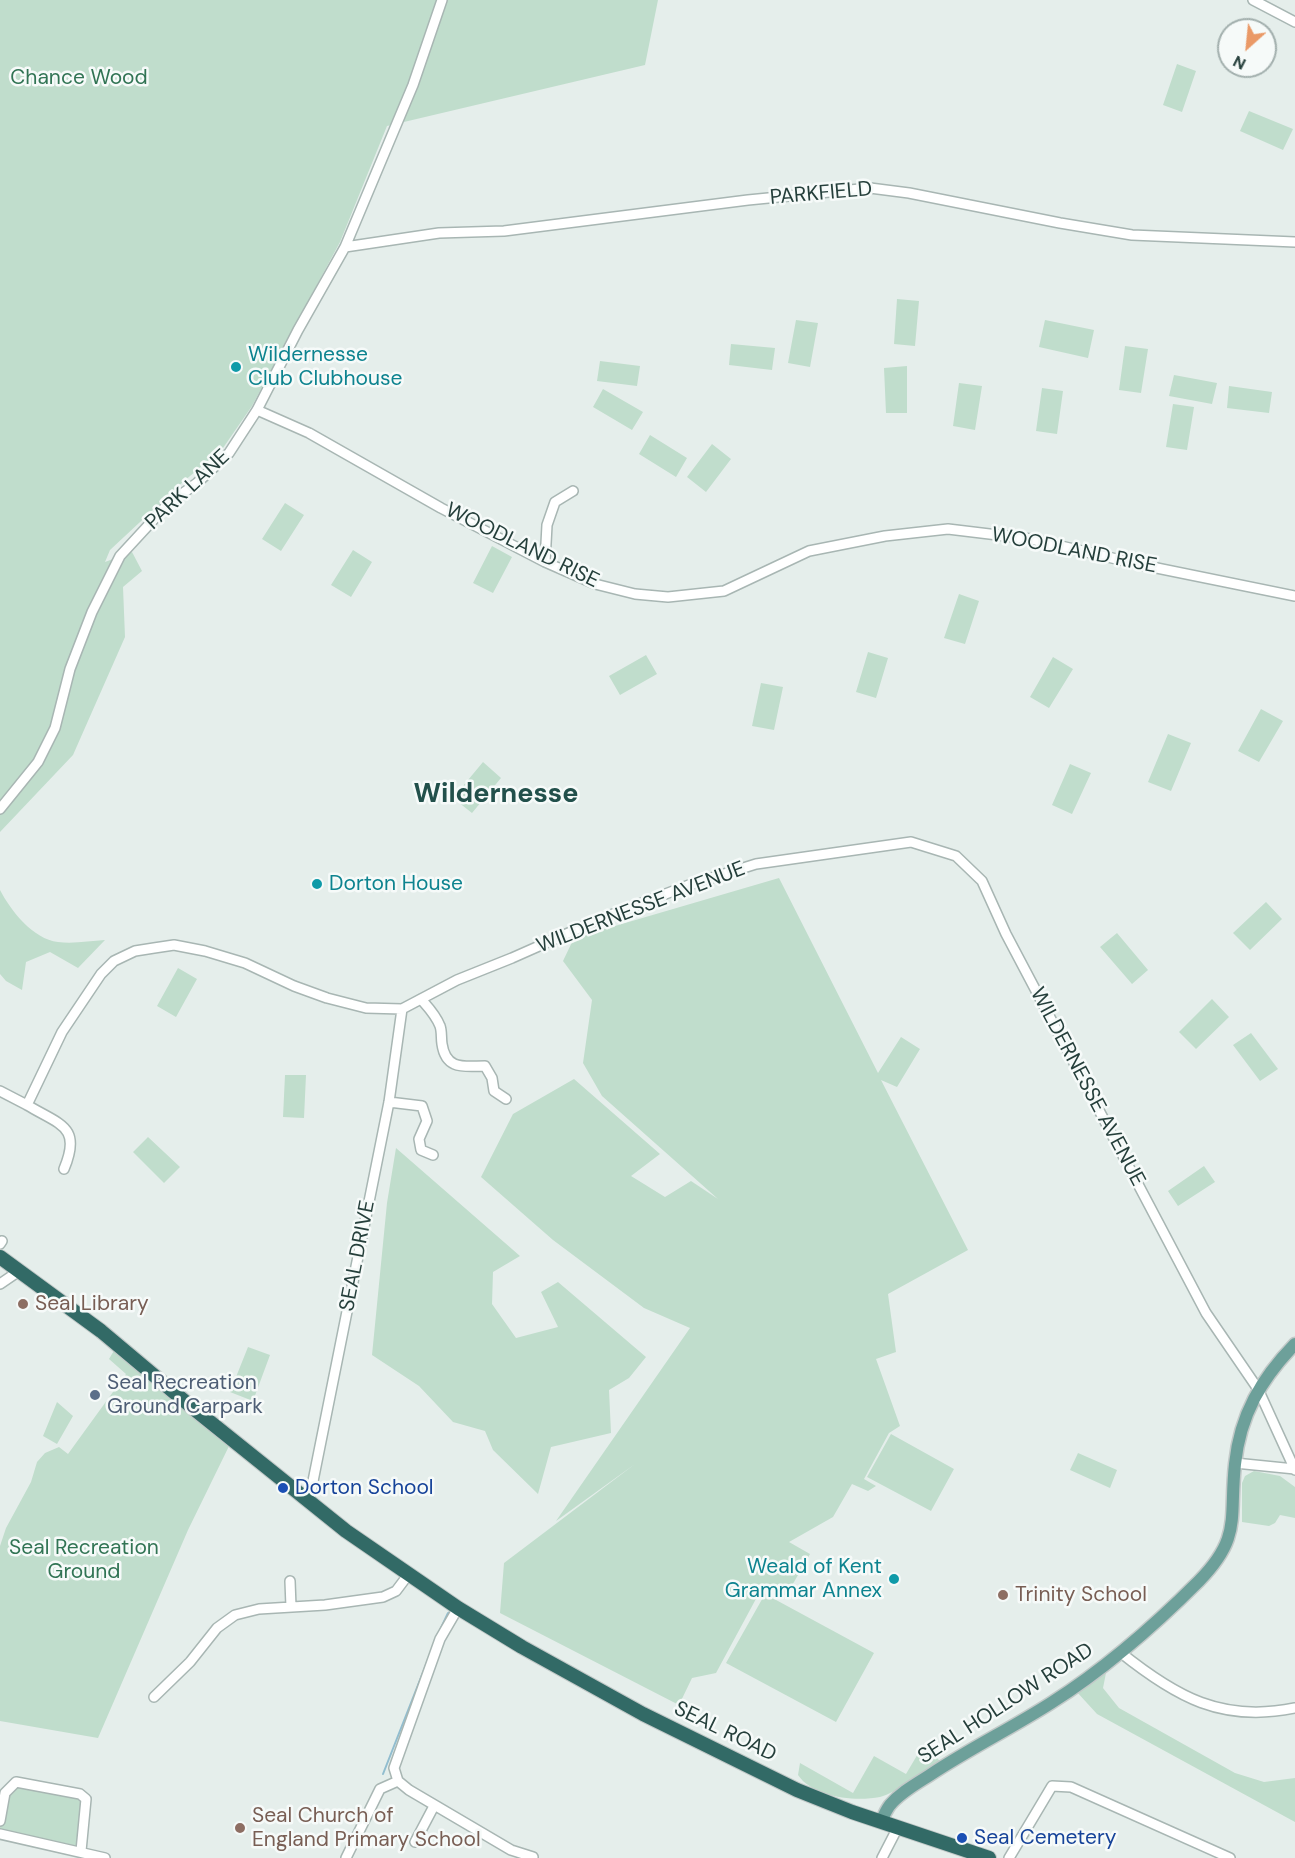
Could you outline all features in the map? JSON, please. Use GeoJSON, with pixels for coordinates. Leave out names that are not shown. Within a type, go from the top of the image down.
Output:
{"type":"FeatureCollection","features":[{"type":"Feature","properties":{"kind":"highway","name":"SEAL ROAD"},"geometry":{"type":"LineString","coordinates":[[0,1257],[101,1331],[359,1541],[458,1608],[522,1647],[673,1730],[797,1790],[989,1858]]}},
{"type":"Feature","properties":{"kind":"main road","name":"SEAL HOLLOW ROAD"},"geometry":{"type":"LineString","coordinates":[[881,1821],[889,1806],[900,1795],[951,1761],[1052,1702],[1120,1653],[1168,1612],[1212,1567],[1226,1546],[1232,1522],[1235,1463],[1243,1424],[1258,1389],[1295,1344]]}},
{"type":"Feature","properties":{"kind":"street","name":"PARK LANE"},"geometry":{"type":"LineString","coordinates":[[0,809],[38,762],[55,728],[70,669],[92,612],[120,556],[168,504],[196,483],[229,453],[257,410],[298,330],[345,247],[413,85],[442,0]]}},
{"type":"Feature","properties":{"kind":"street"},"geometry":{"type":"LineString","coordinates":[[1253,0],[1295,22]]}},
{"type":"Feature","properties":{"kind":"street","name":"PARKFIELD"},"geometry":{"type":"LineString","coordinates":[[345,247],[440,233],[504,231],[748,200],[870,188],[909,193],[1132,235],[1295,242]]}},
{"type":"Feature","properties":{"kind":"street","name":"WOODLAND RISE"},"geometry":{"type":"LineString","coordinates":[[257,410],[309,434],[441,508],[484,528],[545,562],[595,584],[635,594],[668,597],[724,591],[809,551],[885,536],[948,529],[1031,539],[1142,565],[1295,596]]}},
{"type":"Feature","properties":{"kind":"street"},"geometry":{"type":"LineString","coordinates":[[545,562],[547,525],[555,502],[573,491]]}},
{"type":"Feature","properties":{"kind":"street","name":"WILDERNESSE AVENUE"},"geometry":{"type":"LineString","coordinates":[[402,1010],[457,980],[600,919],[689,885],[756,864],[911,842],[956,856],[982,881],[1006,934],[1206,1313],[1258,1389],[1295,1470]]}},
{"type":"Feature","properties":{"kind":"street"},"geometry":{"type":"LineString","coordinates":[[27,1105],[62,1032],[88,992],[114,961],[135,951],[174,945],[205,951],[245,963],[294,986],[327,998],[366,1008],[402,1010]]}},
{"type":"Feature","properties":{"kind":"street"},"geometry":{"type":"LineString","coordinates":[[421,999],[436,1017],[441,1028],[444,1054],[454,1064],[462,1067],[485,1066],[492,1078],[495,1091],[506,1099]]}},
{"type":"Feature","properties":{"kind":"street","name":"SEAL DRIVE"},"geometry":{"type":"LineString","coordinates":[[309,1501],[389,1101],[402,1010]]}},
{"type":"Feature","properties":{"kind":"street"},"geometry":{"type":"LineString","coordinates":[[0,1091],[64,1127],[72,1138],[71,1152],[63,1169]]}},
{"type":"Feature","properties":{"kind":"street"},"geometry":{"type":"LineString","coordinates":[[389,1101],[422,1106],[427,1121],[419,1139],[421,1150],[433,1155]]}},
{"type":"Feature","properties":{"kind":"street"},"geometry":{"type":"LineString","coordinates":[[0,1284],[19,1271]]}},
{"type":"Feature","properties":{"kind":"street"},"geometry":{"type":"LineString","coordinates":[[1235,1463],[1295,1470]]}},
{"type":"Feature","properties":{"kind":"street"},"geometry":{"type":"LineString","coordinates":[[154,1697],[190,1662],[213,1633],[232,1616],[259,1609],[332,1605],[386,1596],[396,1592],[408,1575]]}},
{"type":"Feature","properties":{"kind":"street"},"geometry":{"type":"LineString","coordinates":[[290,1581],[291,1607]]}},
{"type":"Feature","properties":{"kind":"street"},"geometry":{"type":"LineString","coordinates":[[458,1608],[440,1639],[394,1768],[398,1780],[409,1790],[509,1854],[529,1857]]}},
{"type":"Feature","properties":{"kind":"street"},"geometry":{"type":"LineString","coordinates":[[1120,1653],[1149,1676],[1191,1700],[1218,1709],[1254,1712],[1295,1708]]}},
{"type":"Feature","properties":{"kind":"street"},"geometry":{"type":"LineString","coordinates":[[346,1858],[380,1789],[398,1780]]}},
{"type":"Feature","properties":{"kind":"street"},"geometry":{"type":"LineString","coordinates":[[0,1821],[5,1793],[16,1782],[80,1794],[87,1799],[81,1851]]}},
{"type":"Feature","properties":{"kind":"street"},"geometry":{"type":"LineString","coordinates":[[1009,1858],[1052,1786],[1071,1787],[1230,1858]]}},
{"type":"Feature","properties":{"kind":"street"},"geometry":{"type":"LineString","coordinates":[[415,1842],[434,1806]]}},
{"type":"Feature","properties":{"kind":"street"},"geometry":{"type":"LineString","coordinates":[[882,1858],[898,1827]]}},
{"type":"Feature","properties":{"kind":"street"},"geometry":{"type":"LineString","coordinates":[[0,1834],[105,1858]]}},
{"type":"Feature","properties":{"kind":"green space","name":"Chance Wood"},"geometry":{"type":"Polygon","coordinates":[[[0,0],[658,0],[645,65],[387,126],[340,242],[252,406],[223,448],[110,550],[105,562],[132,552],[142,571],[123,587],[125,637],[73,755],[0,832],[0,0]]]}},
{"type":"Feature","properties":{"kind":"green space"},"geometry":{"type":"Polygon","coordinates":[[[1177,64],[1196,71],[1182,112],[1163,105],[1177,64]]]}},
{"type":"Feature","properties":{"kind":"green space"},"geometry":{"type":"Polygon","coordinates":[[[1249,111],[1293,129],[1283,150],[1240,131],[1249,111]]]}},
{"type":"Feature","properties":{"kind":"green space"},"geometry":{"type":"Polygon","coordinates":[[[897,299],[919,301],[915,346],[894,344],[897,299]]]}},
{"type":"Feature","properties":{"kind":"green space"},"geometry":{"type":"Polygon","coordinates":[[[796,320],[818,323],[810,367],[788,363],[796,320]]]}},
{"type":"Feature","properties":{"kind":"green space"},"geometry":{"type":"Polygon","coordinates":[[[1045,320],[1094,330],[1088,358],[1039,347],[1045,320]]]}},
{"type":"Feature","properties":{"kind":"green space"},"geometry":{"type":"Polygon","coordinates":[[[731,344],[775,348],[772,370],[729,365],[731,344]]]}},
{"type":"Feature","properties":{"kind":"green space"},"geometry":{"type":"Polygon","coordinates":[[[1125,346],[1148,349],[1141,393],[1119,390],[1125,346]]]}},
{"type":"Feature","properties":{"kind":"green space"},"geometry":{"type":"Polygon","coordinates":[[[600,361],[640,366],[637,386],[597,381],[600,361]]]}},
{"type":"Feature","properties":{"kind":"green space"},"geometry":{"type":"Polygon","coordinates":[[[907,366],[907,413],[886,413],[884,368],[907,366]]]}},
{"type":"Feature","properties":{"kind":"green space"},"geometry":{"type":"Polygon","coordinates":[[[1174,375],[1217,383],[1212,404],[1169,396],[1174,375]]]}},
{"type":"Feature","properties":{"kind":"green space"},"geometry":{"type":"Polygon","coordinates":[[[959,383],[982,386],[975,430],[953,426],[959,383]]]}},
{"type":"Feature","properties":{"kind":"green space"},"geometry":{"type":"Polygon","coordinates":[[[1229,386],[1272,392],[1269,413],[1227,408],[1229,386]]]}},
{"type":"Feature","properties":{"kind":"green space"},"geometry":{"type":"Polygon","coordinates":[[[1042,388],[1063,391],[1057,434],[1036,431],[1042,388]]]}},
{"type":"Feature","properties":{"kind":"green space"},"geometry":{"type":"Polygon","coordinates":[[[603,389],[643,412],[632,430],[593,407],[603,389]]]}},
{"type":"Feature","properties":{"kind":"green space"},"geometry":{"type":"Polygon","coordinates":[[[1173,404],[1194,407],[1187,450],[1166,447],[1173,404]]]}},
{"type":"Feature","properties":{"kind":"green space"},"geometry":{"type":"Polygon","coordinates":[[[650,435],[687,458],[676,477],[639,454],[650,435]]]}},
{"type":"Feature","properties":{"kind":"green space"},"geometry":{"type":"Polygon","coordinates":[[[712,444],[731,459],[706,492],[687,477],[712,444]]]}},
{"type":"Feature","properties":{"kind":"green space"},"geometry":{"type":"Polygon","coordinates":[[[285,503],[304,515],[281,551],[262,539],[285,503]]]}},
{"type":"Feature","properties":{"kind":"green space"},"geometry":{"type":"Polygon","coordinates":[[[492,546],[512,557],[493,593],[473,583],[492,546]]]}},
{"type":"Feature","properties":{"kind":"green space"},"geometry":{"type":"Polygon","coordinates":[[[353,550],[372,562],[351,597],[331,585],[353,550]]]}},
{"type":"Feature","properties":{"kind":"green space"},"geometry":{"type":"Polygon","coordinates":[[[959,594],[979,601],[965,644],[944,638],[959,594]]]}},
{"type":"Feature","properties":{"kind":"green space"},"geometry":{"type":"Polygon","coordinates":[[[868,652],[888,658],[876,698],[856,692],[868,652]]]}},
{"type":"Feature","properties":{"kind":"green space"},"geometry":{"type":"Polygon","coordinates":[[[646,655],[657,674],[620,695],[609,676],[646,655]]]}},
{"type":"Feature","properties":{"kind":"green space"},"geometry":{"type":"Polygon","coordinates":[[[1053,657],[1073,669],[1049,708],[1030,697],[1053,657]]]}},
{"type":"Feature","properties":{"kind":"green space"},"geometry":{"type":"Polygon","coordinates":[[[761,683],[783,687],[774,730],[752,726],[761,683]]]}},
{"type":"Feature","properties":{"kind":"green space"},"geometry":{"type":"Polygon","coordinates":[[[1261,709],[1283,721],[1259,762],[1238,751],[1261,709]]]}},
{"type":"Feature","properties":{"kind":"green space"},"geometry":{"type":"Polygon","coordinates":[[[1168,734],[1191,743],[1171,791],[1148,782],[1168,734]]]}},
{"type":"Feature","properties":{"kind":"green space"},"geometry":{"type":"Polygon","coordinates":[[[483,762],[501,778],[472,813],[453,798],[483,762]]]}},
{"type":"Feature","properties":{"kind":"green space"},"geometry":{"type":"Polygon","coordinates":[[[1070,764],[1091,773],[1072,814],[1052,805],[1070,764]]]}},
{"type":"Feature","properties":{"kind":"green space"},"geometry":{"type":"Polygon","coordinates":[[[779,878],[878,1073],[901,1037],[920,1049],[897,1087],[881,1080],[968,1250],[888,1294],[896,1352],[876,1359],[900,1426],[889,1433],[864,1479],[876,1486],[868,1491],[852,1484],[833,1517],[789,1542],[810,1554],[786,1596],[764,1584],[716,1673],[692,1678],[679,1705],[500,1613],[504,1563],[635,1464],[556,1521],[690,1328],[644,1308],[553,1240],[481,1177],[513,1114],[574,1079],[660,1154],[631,1176],[665,1197],[691,1181],[718,1199],[602,1096],[583,1063],[592,1000],[563,961],[574,938],[779,878]]]}},
{"type":"Feature","properties":{"kind":"green space"},"geometry":{"type":"Polygon","coordinates":[[[0,890],[10,907],[40,936],[64,943],[105,940],[78,968],[50,952],[26,962],[22,990],[6,981],[0,974],[0,890]]]}},
{"type":"Feature","properties":{"kind":"green space"},"geometry":{"type":"Polygon","coordinates":[[[1266,902],[1282,919],[1250,950],[1233,933],[1266,902]]]}},
{"type":"Feature","properties":{"kind":"green space"},"geometry":{"type":"Polygon","coordinates":[[[1117,933],[1148,970],[1132,984],[1100,947],[1117,933]]]}},
{"type":"Feature","properties":{"kind":"green space"},"geometry":{"type":"Polygon","coordinates":[[[178,968],[197,979],[176,1017],[157,1006],[178,968]]]}},
{"type":"Feature","properties":{"kind":"green space"},"geometry":{"type":"Polygon","coordinates":[[[1212,999],[1229,1017],[1196,1049],[1179,1032],[1212,999]]]}},
{"type":"Feature","properties":{"kind":"green space"},"geometry":{"type":"Polygon","coordinates":[[[1251,1033],[1278,1069],[1260,1081],[1233,1045],[1251,1033]]]}},
{"type":"Feature","properties":{"kind":"green space"},"geometry":{"type":"Polygon","coordinates":[[[285,1075],[306,1075],[304,1118],[283,1117],[285,1075]]]}},
{"type":"Feature","properties":{"kind":"green space"},"geometry":{"type":"Polygon","coordinates":[[[148,1137],[180,1167],[164,1183],[133,1152],[148,1137]]]}},
{"type":"Feature","properties":{"kind":"green space"},"geometry":{"type":"Polygon","coordinates":[[[396,1148],[520,1256],[493,1272],[492,1304],[516,1338],[558,1327],[541,1292],[558,1282],[646,1357],[629,1378],[609,1390],[611,1433],[551,1447],[538,1494],[493,1450],[485,1431],[453,1422],[419,1386],[372,1355],[387,1203],[396,1148]]]}},
{"type":"Feature","properties":{"kind":"green space"},"geometry":{"type":"Polygon","coordinates":[[[1204,1166],[1215,1182],[1178,1206],[1168,1191],[1204,1166]]]}},
{"type":"Feature","properties":{"kind":"green space"},"geometry":{"type":"Polygon","coordinates":[[[248,1347],[270,1355],[253,1401],[230,1392],[248,1347]]]}},
{"type":"Feature","properties":{"kind":"green space","name":"Seal Recreation Ground"},"geometry":{"type":"Polygon","coordinates":[[[115,1349],[231,1442],[188,1530],[98,1738],[0,1721],[0,1546],[6,1528],[31,1482],[37,1462],[45,1453],[59,1447],[68,1454],[126,1374],[109,1359],[115,1349]]]}},
{"type":"Feature","properties":{"kind":"green space"},"geometry":{"type":"Polygon","coordinates":[[[57,1402],[73,1416],[57,1444],[43,1436],[57,1402]]]}},
{"type":"Feature","properties":{"kind":"green space"},"geometry":{"type":"Polygon","coordinates":[[[891,1434],[954,1469],[931,1511],[867,1477],[891,1434]]]}},
{"type":"Feature","properties":{"kind":"green space"},"geometry":{"type":"Polygon","coordinates":[[[1078,1453],[1117,1470],[1110,1488],[1070,1470],[1078,1453]]]}},
{"type":"Feature","properties":{"kind":"green space"},"geometry":{"type":"Polygon","coordinates":[[[1254,1471],[1280,1476],[1295,1487],[1295,1518],[1280,1515],[1275,1523],[1269,1526],[1242,1522],[1242,1483],[1245,1476],[1254,1471]]]}},
{"type":"Feature","properties":{"kind":"green space"},"geometry":{"type":"Polygon","coordinates":[[[765,1594],[874,1653],[836,1722],[726,1663],[765,1594]]]}},
{"type":"Feature","properties":{"kind":"green space"},"geometry":{"type":"Polygon","coordinates":[[[1106,1673],[1103,1688],[1119,1708],[1235,1773],[1264,1782],[1295,1778],[1295,1822],[1097,1714],[1076,1691],[1106,1673]]]}},
{"type":"Feature","properties":{"kind":"green space"},"geometry":{"type":"Polygon","coordinates":[[[922,1747],[926,1747],[940,1761],[919,1776],[880,1797],[858,1799],[835,1796],[813,1788],[798,1775],[800,1763],[853,1793],[874,1756],[906,1774],[922,1747]]]}},
{"type":"Feature","properties":{"kind":"green space"},"geometry":{"type":"Polygon","coordinates":[[[16,1782],[86,1799],[81,1851],[0,1834],[5,1793],[16,1782]]]}},
{"type":"Feature","properties":{"kind":"waterway"},"geometry":{"type":"LineString","coordinates":[[440,1630],[448,1613],[453,1610]]}},
{"type":"Feature","properties":{"kind":"waterway"},"geometry":{"type":"LineString","coordinates":[[383,1774],[431,1652]]}},
{"type":"Feature","properties":{"kind":"place","name":"Wildernesse Club Clubhouse"},"geometry":{"type":"Point","coordinates":[236,367]}},
{"type":"Feature","properties":{"kind":"place","name":"Dorton House"},"geometry":{"type":"Point","coordinates":[317,884]}},
{"type":"Feature","properties":{"kind":"place","name":"Seal Library"},"geometry":{"type":"Point","coordinates":[23,1304]}},
{"type":"Feature","properties":{"kind":"place","name":"Seal Recreation Ground Carpark"},"geometry":{"type":"Point","coordinates":[95,1395]}},
{"type":"Feature","properties":{"kind":"place","name":"Dorton School"},"geometry":{"type":"Point","coordinates":[283,1488]}},
{"type":"Feature","properties":{"kind":"place","name":"Weald of Kent Grammar Annex"},"geometry":{"type":"Point","coordinates":[894,1579]}},
{"type":"Feature","properties":{"kind":"place","name":"Trinity School"},"geometry":{"type":"Point","coordinates":[1003,1595]}},
{"type":"Feature","properties":{"kind":"place","name":"Seal Church of England Primary School"},"geometry":{"type":"Point","coordinates":[240,1828]}},
{"type":"Feature","properties":{"kind":"place","name":"Seal Cemetery"},"geometry":{"type":"Point","coordinates":[962,1838]}},
{"type":"Feature","properties":{"kind":"district","name":"Wildernesse"},"geometry":{"type":"Point","coordinates":[496,795]}}]}
